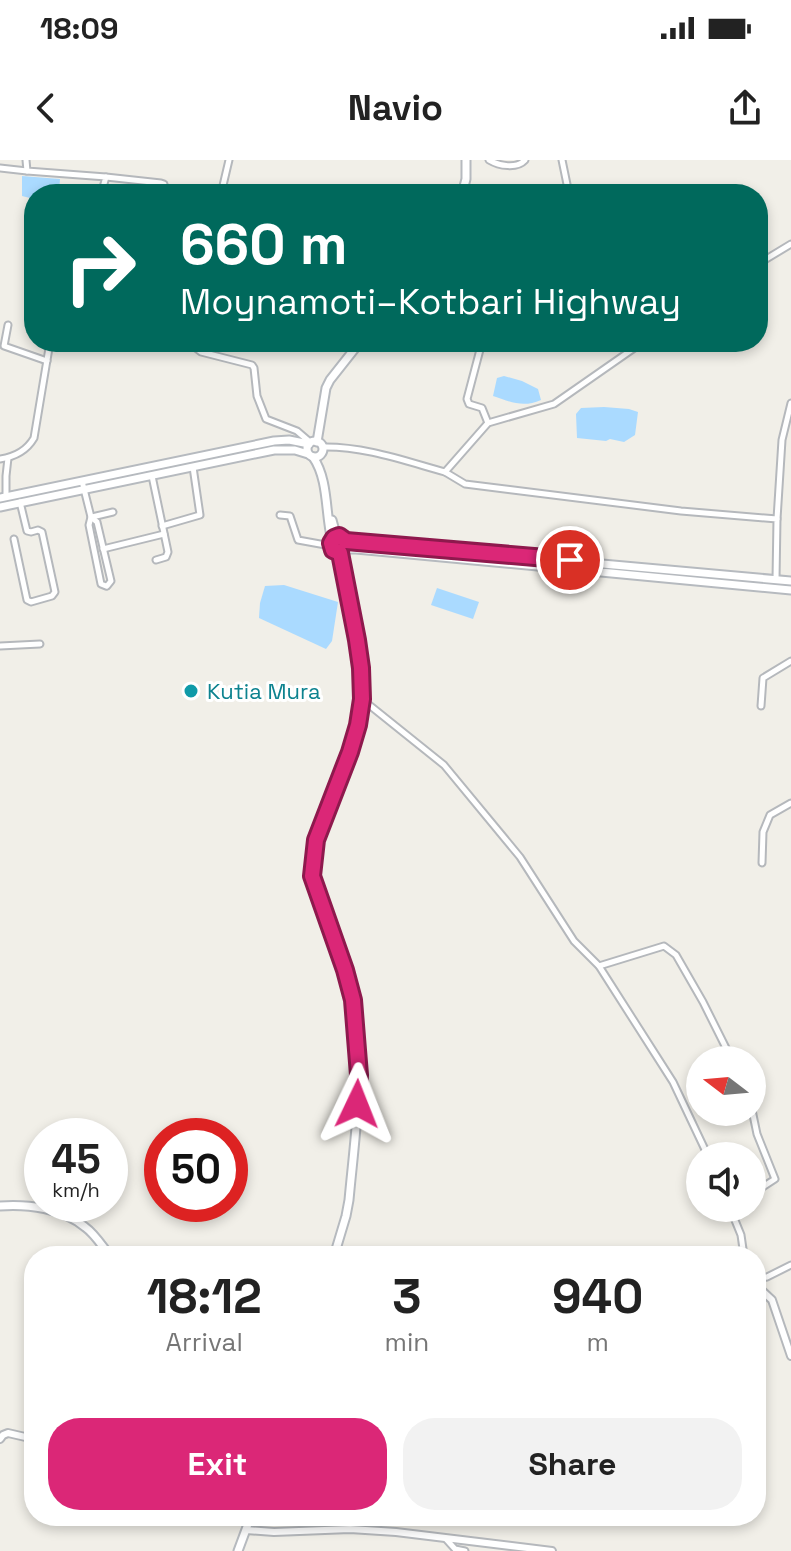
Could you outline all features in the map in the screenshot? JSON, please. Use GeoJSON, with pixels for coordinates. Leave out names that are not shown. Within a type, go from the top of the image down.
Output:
{"type":"FeatureCollection","features":[{"type":"Feature","properties":{"kind":"main road"},"geometry":{"type":"LineString","coordinates":[[465,184],[466,160]]}},
{"type":"Feature","properties":{"kind":"main road"},"geometry":{"type":"LineString","coordinates":[[337,1246],[349,1200],[359,1075],[356,1028],[345,970],[312,876],[312,864],[316,840],[350,752],[362,699],[357,640],[339,544],[314,449],[326,388],[352,352]]}},
{"type":"Feature","properties":{"kind":"main road"},"geometry":{"type":"LineString","coordinates":[[0,507],[83,484],[274,441],[289,440],[314,449]]}},
{"type":"Feature","properties":{"kind":"main road"},"geometry":{"type":"LineString","coordinates":[[3,498],[152,475],[274,450],[314,449]]}},
{"type":"Feature","properties":{"kind":"main road"},"geometry":{"type":"LineString","coordinates":[[339,544],[356,549],[791,581]]}},
{"type":"Feature","properties":{"kind":"main road"},"geometry":{"type":"LineString","coordinates":[[623,569],[791,590]]}},
{"type":"Feature","properties":{"kind":"main road"},"geometry":{"type":"LineString","coordinates":[[0,1206],[25,1206],[72,1218],[86,1227],[102,1246]]}},
{"type":"Feature","properties":{"kind":"main road"},"geometry":{"type":"LineString","coordinates":[[238,1551],[247,1526]]}},
{"type":"Feature","properties":{"kind":"street"},"geometry":{"type":"LineString","coordinates":[[26,160],[27,171]]}},
{"type":"Feature","properties":{"kind":"street"},"geometry":{"type":"LineString","coordinates":[[223,184],[229,160]]}},
{"type":"Feature","properties":{"kind":"street"},"geometry":{"type":"LineString","coordinates":[[489,160],[496,164],[517,165],[525,160]]}},
{"type":"Feature","properties":{"kind":"street"},"geometry":{"type":"LineString","coordinates":[[562,160],[567,184]]}},
{"type":"Feature","properties":{"kind":"street"},"geometry":{"type":"LineString","coordinates":[[0,168],[164,184]]}},
{"type":"Feature","properties":{"kind":"street"},"geometry":{"type":"LineString","coordinates":[[104,184],[106,177]]}},
{"type":"Feature","properties":{"kind":"street"},"geometry":{"type":"LineString","coordinates":[[768,258],[791,244]]}},
{"type":"Feature","properties":{"kind":"street"},"geometry":{"type":"LineString","coordinates":[[8,325],[4,346],[47,361]]}},
{"type":"Feature","properties":{"kind":"street"},"geometry":{"type":"LineString","coordinates":[[0,459],[29,447],[34,438],[48,352]]}},
{"type":"Feature","properties":{"kind":"street"},"geometry":{"type":"LineString","coordinates":[[201,352],[252,365],[257,396],[266,419],[297,431],[314,449],[345,446],[445,472],[465,484],[681,511],[777,519]]}},
{"type":"Feature","properties":{"kind":"street"},"geometry":{"type":"LineString","coordinates":[[479,352],[467,399],[469,404],[482,408],[488,423]]}},
{"type":"Feature","properties":{"kind":"street"},"geometry":{"type":"LineString","coordinates":[[445,472],[488,423],[554,404],[629,352]]}},
{"type":"Feature","properties":{"kind":"street"},"geometry":{"type":"LineString","coordinates":[[776,579],[782,440],[791,403]]}},
{"type":"Feature","properties":{"kind":"street"},"geometry":{"type":"LineString","coordinates":[[3,498],[8,458]]}},
{"type":"Feature","properties":{"kind":"street"},"geometry":{"type":"LineString","coordinates":[[162,526],[200,515],[193,467]]}},
{"type":"Feature","properties":{"kind":"street"},"geometry":{"type":"LineString","coordinates":[[152,475],[168,554],[156,560]]}},
{"type":"Feature","properties":{"kind":"street"},"geometry":{"type":"LineString","coordinates":[[83,484],[101,584],[107,586],[111,581],[97,522],[91,517]]}},
{"type":"Feature","properties":{"kind":"street"},"geometry":{"type":"LineString","coordinates":[[14,539],[27,600],[31,602],[52,596],[55,592],[42,532],[27,531],[20,502]]}},
{"type":"Feature","properties":{"kind":"street"},"geometry":{"type":"LineString","coordinates":[[91,517],[113,512]]}},
{"type":"Feature","properties":{"kind":"street"},"geometry":{"type":"LineString","coordinates":[[280,515],[290,516],[298,540],[339,544]]}},
{"type":"Feature","properties":{"kind":"street"},"geometry":{"type":"LineString","coordinates":[[103,549],[164,534]]}},
{"type":"Feature","properties":{"kind":"street"},"geometry":{"type":"LineString","coordinates":[[0,646],[40,644]]}},
{"type":"Feature","properties":{"kind":"street"},"geometry":{"type":"LineString","coordinates":[[761,706],[763,678],[791,661]]}},
{"type":"Feature","properties":{"kind":"street"},"geometry":{"type":"LineString","coordinates":[[362,699],[444,765],[520,857],[574,941],[599,966],[673,1082],[701,1142]]}},
{"type":"Feature","properties":{"kind":"street"},"geometry":{"type":"LineString","coordinates":[[762,863],[763,832],[770,815],[791,803]]}},
{"type":"Feature","properties":{"kind":"street"},"geometry":{"type":"LineString","coordinates":[[599,966],[664,946],[676,955],[725,1046]]}},
{"type":"Feature","properties":{"kind":"street"},"geometry":{"type":"LineString","coordinates":[[766,1156],[775,1179],[766,1185]]}},
{"type":"Feature","properties":{"kind":"street"},"geometry":{"type":"LineString","coordinates":[[736,1222],[743,1246]]}},
{"type":"Feature","properties":{"kind":"street"},"geometry":{"type":"LineString","coordinates":[[766,1277],[791,1265]]}},
{"type":"Feature","properties":{"kind":"street"},"geometry":{"type":"LineString","coordinates":[[766,1293],[772,1300],[791,1356]]}},
{"type":"Feature","properties":{"kind":"street"},"geometry":{"type":"LineString","coordinates":[[0,1439],[8,1433],[24,1437]]}},
{"type":"Feature","properties":{"kind":"street"},"geometry":{"type":"LineString","coordinates":[[246,1530],[396,1532],[552,1551]]}},
{"type":"Feature","properties":{"kind":"street"},"geometry":{"type":"LineString","coordinates":[[446,1539],[455,1549],[465,1551]]}},
{"type":"Feature","properties":{"kind":"water"},"geometry":{"type":"Polygon","coordinates":[[[22,176],[60,179],[60,184],[24,184],[22,196],[22,176]]]}},
{"type":"Feature","properties":{"kind":"water"},"geometry":{"type":"Polygon","coordinates":[[[504,376],[538,389],[541,400],[523,404],[493,396],[497,378],[504,376]]]}},
{"type":"Feature","properties":{"kind":"water"},"geometry":{"type":"Polygon","coordinates":[[[604,407],[638,412],[635,435],[624,442],[577,438],[576,414],[581,408],[604,407]]]}},
{"type":"Feature","properties":{"kind":"water"},"geometry":{"type":"Polygon","coordinates":[[[284,585],[338,602],[332,641],[326,649],[259,618],[265,586],[284,585]]]}},
{"type":"Feature","properties":{"kind":"water"},"geometry":{"type":"Polygon","coordinates":[[[437,588],[479,602],[473,619],[431,605],[437,588]]]}},
{"type":"Feature","properties":{"kind":"place","name":"Kutia Mura"},"geometry":{"type":"Point","coordinates":[191,691]}},
{"type":"Feature","properties":{"kind":"route"},"geometry":{"type":"LineString","coordinates":[[357,1104],[359,1075],[353,1000],[312,876],[316,840],[350,752],[362,699],[357,640],[340,553],[331,548],[331,543],[339,536],[346,541],[570,560]]}}]}
